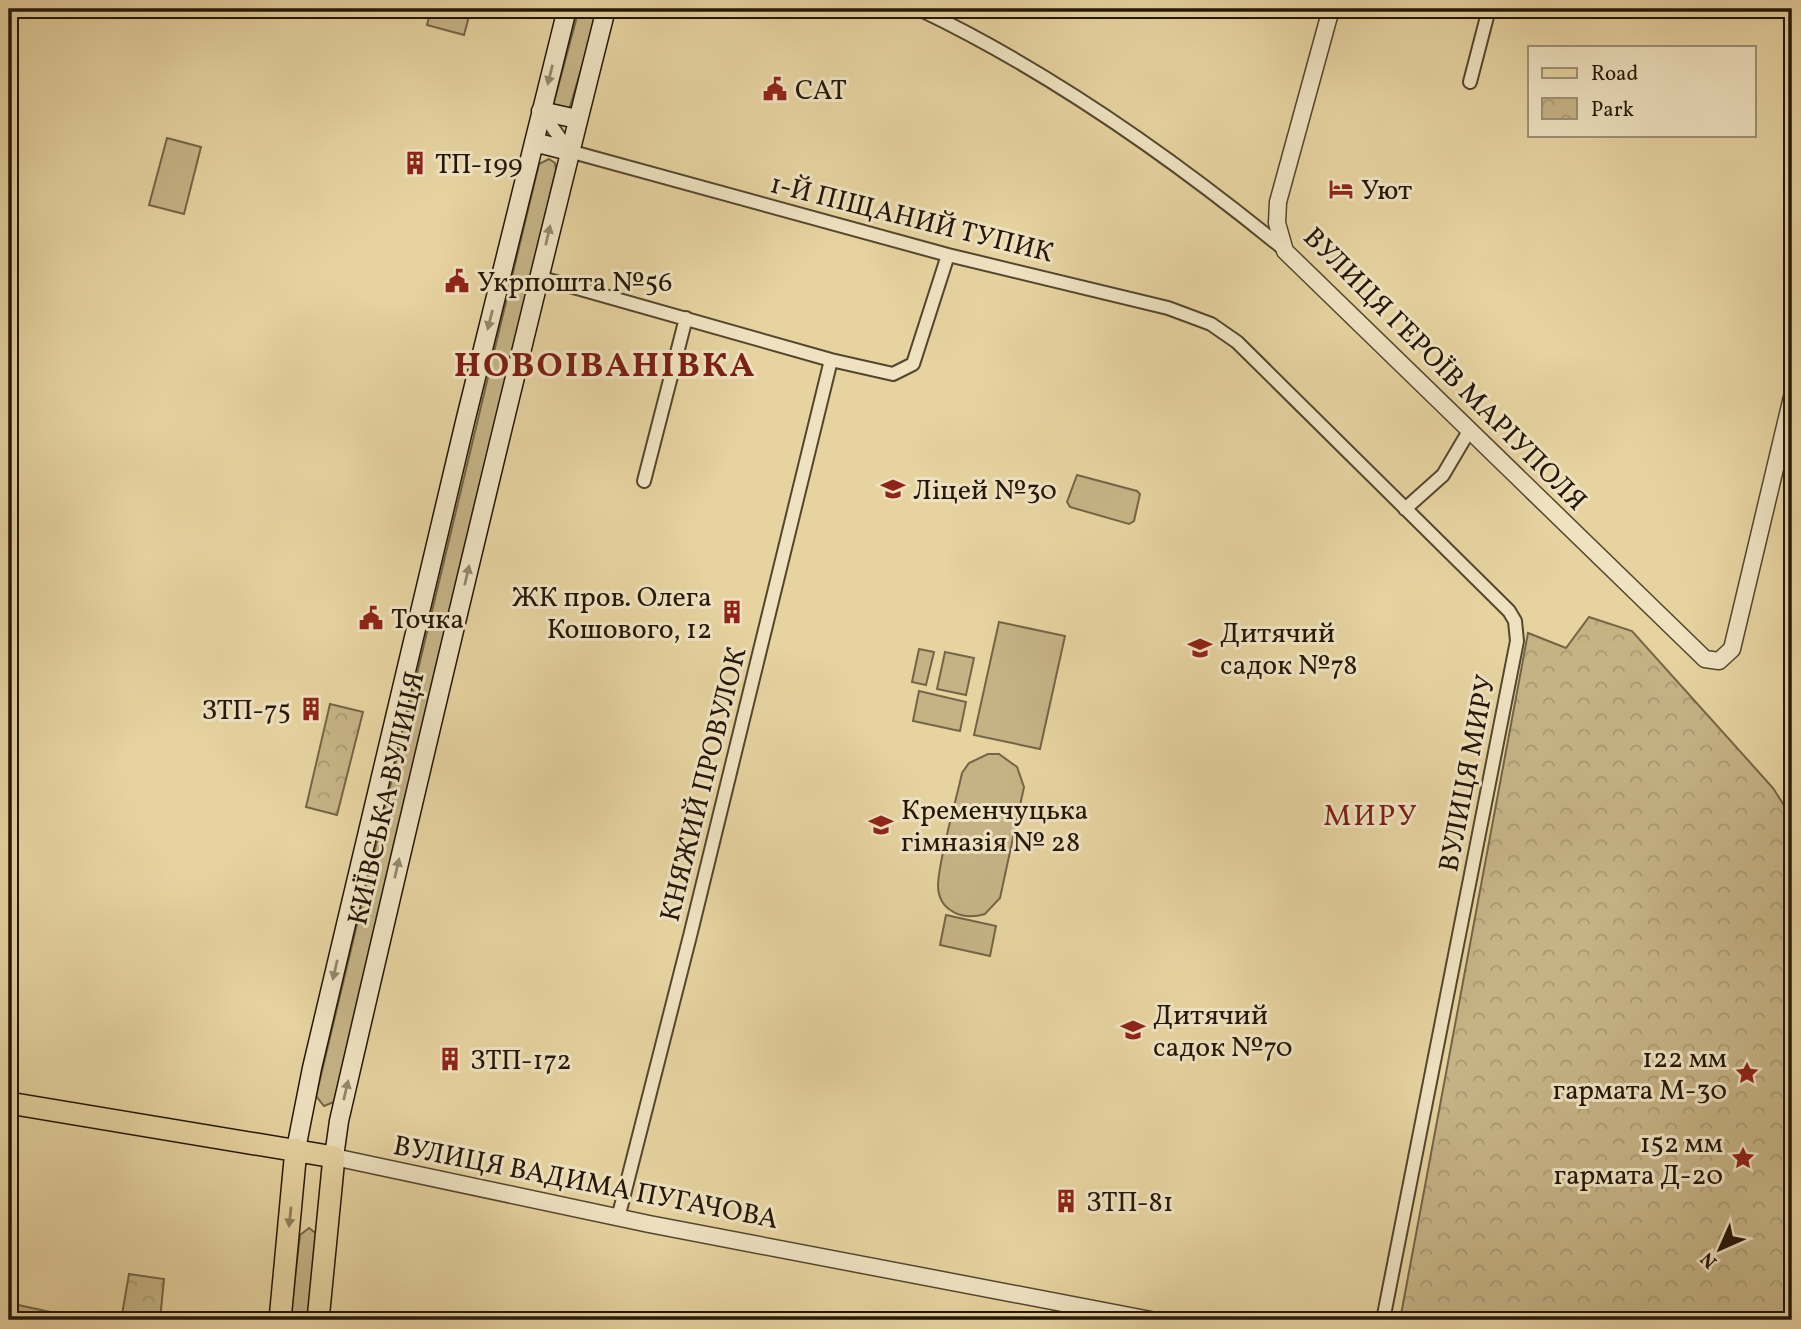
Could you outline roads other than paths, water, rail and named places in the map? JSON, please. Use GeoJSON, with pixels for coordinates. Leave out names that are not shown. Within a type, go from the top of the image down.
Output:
{"type":"FeatureCollection","features":[{"type":"Feature","properties":{"kind":"main road","name":"КИЇВСЬКА ВУЛИЦЯ"},"geometry":{"type":"LineString","coordinates":[[280,1320],[296,1149],[315,1056],[567,9]]}},
{"type":"Feature","properties":{"kind":"main road","name":"КИЇВСЬКА ВУЛИЦЯ"},"geometry":{"type":"LineString","coordinates":[[317,1320],[339,1121],[538,277],[606,9]]}},
{"type":"Feature","properties":{"kind":"main road"},"geometry":{"type":"LineString","coordinates":[[541,111],[577,120]]}},
{"type":"Feature","properties":{"kind":"main road"},"geometry":{"type":"LineString","coordinates":[[534,142],[569,151]]}},
{"type":"Feature","properties":{"kind":"main road","name":"ВУЛИЦЯ ВАДИМА ПУГАЧОВА"},"geometry":{"type":"LineString","coordinates":[[9,1102],[334,1157]]}},
{"type":"Feature","properties":{"kind":"street"},"geometry":{"type":"LineString","coordinates":[[919,9],[1013,57],[1199,184],[1285,251]]}},
{"type":"Feature","properties":{"kind":"street","name":"ВУЛИЦЯ ГЕРОЇВ МАРІУПОЛЯ"},"geometry":{"type":"LineString","coordinates":[[1331,9],[1278,202],[1277,223],[1285,251],[1705,659],[1719,661],[1732,649],[1741,621],[1792,397]]}},
{"type":"Feature","properties":{"kind":"street"},"geometry":{"type":"LineString","coordinates":[[1470,82],[1489,9]]}},
{"type":"Feature","properties":{"kind":"street"},"geometry":{"type":"LineString","coordinates":[[541,111],[569,151]]}},
{"type":"Feature","properties":{"kind":"street","name":"1-Й ПІЩАНИЙ ТУПИК"},"geometry":{"type":"LineString","coordinates":[[569,151],[948,255],[1168,308],[1211,324],[1237,342]]}},
{"type":"Feature","properties":{"kind":"street"},"geometry":{"type":"LineString","coordinates":[[538,277],[831,360],[893,374],[913,364],[948,255]]}},
{"type":"Feature","properties":{"kind":"street"},"geometry":{"type":"LineString","coordinates":[[644,481],[686,318]]}},
{"type":"Feature","properties":{"kind":"street","name":"ВУЛИЦЯ МИРУ"},"geometry":{"type":"LineString","coordinates":[[1237,342],[1509,611],[1515,621],[1517,641],[1383,1320]]}},
{"type":"Feature","properties":{"kind":"street","name":"КНЯЖИЙ ПРОВУЛОК"},"geometry":{"type":"LineString","coordinates":[[618,1218],[697,909],[831,360]]}},
{"type":"Feature","properties":{"kind":"street"},"geometry":{"type":"LineString","coordinates":[[1405,509],[1443,475],[1469,431]]}},
{"type":"Feature","properties":{"kind":"street","name":"ВУЛИЦЯ ВАДИМА ПУГАЧОВА"},"geometry":{"type":"LineString","coordinates":[[334,1157],[1068,1312],[1151,1320]]}},
{"type":"Feature","properties":{"kind":"place","name":"САТ"},"geometry":{"type":"Point","coordinates":[775,89]}},
{"type":"Feature","properties":{"kind":"place","name":"ТП-199"},"geometry":{"type":"Point","coordinates":[415,163]}},
{"type":"Feature","properties":{"kind":"place","name":"Уют"},"geometry":{"type":"Point","coordinates":[1341,189]}},
{"type":"Feature","properties":{"kind":"place","name":"Укрпошта №56"},"geometry":{"type":"Point","coordinates":[457,281]}},
{"type":"Feature","properties":{"kind":"place","name":"Ліцей №30"},"geometry":{"type":"Point","coordinates":[893,489]}},
{"type":"Feature","properties":{"kind":"place","name":"ЖК пров. Олега Кошового, 12"},"geometry":{"type":"Point","coordinates":[732,612]}},
{"type":"Feature","properties":{"kind":"place","name":"Точка"},"geometry":{"type":"Point","coordinates":[371,618]}},
{"type":"Feature","properties":{"kind":"place","name":"Дитячий садок №78"},"geometry":{"type":"Point","coordinates":[1200,648]}},
{"type":"Feature","properties":{"kind":"place","name":"ЗТП-75"},"geometry":{"type":"Point","coordinates":[311,709]}},
{"type":"Feature","properties":{"kind":"place","name":"Кременчуцька гімназія № 28"},"geometry":{"type":"Point","coordinates":[881,825]}},
{"type":"Feature","properties":{"kind":"place","name":"Дитячий садок №70"},"geometry":{"type":"Point","coordinates":[1133,1030]}},
{"type":"Feature","properties":{"kind":"place","name":"ЗТП-172"},"geometry":{"type":"Point","coordinates":[450,1059]}},
{"type":"Feature","properties":{"kind":"place","name":"122 мм гармата М-30"},"geometry":{"type":"Point","coordinates":[1747,1073]}},
{"type":"Feature","properties":{"kind":"place","name":"152 мм гармата Д-20"},"geometry":{"type":"Point","coordinates":[1743,1158]}},
{"type":"Feature","properties":{"kind":"place","name":"ЗТП-81"},"geometry":{"type":"Point","coordinates":[1066,1201]}},
{"type":"Feature","properties":{"kind":"district","name":"НОВОІВАНІВКА"},"geometry":{"type":"Point","coordinates":[605,364]}},
{"type":"Feature","properties":{"kind":"district","name":"МИРУ"},"geometry":{"type":"Point","coordinates":[1371,815]}}]}
